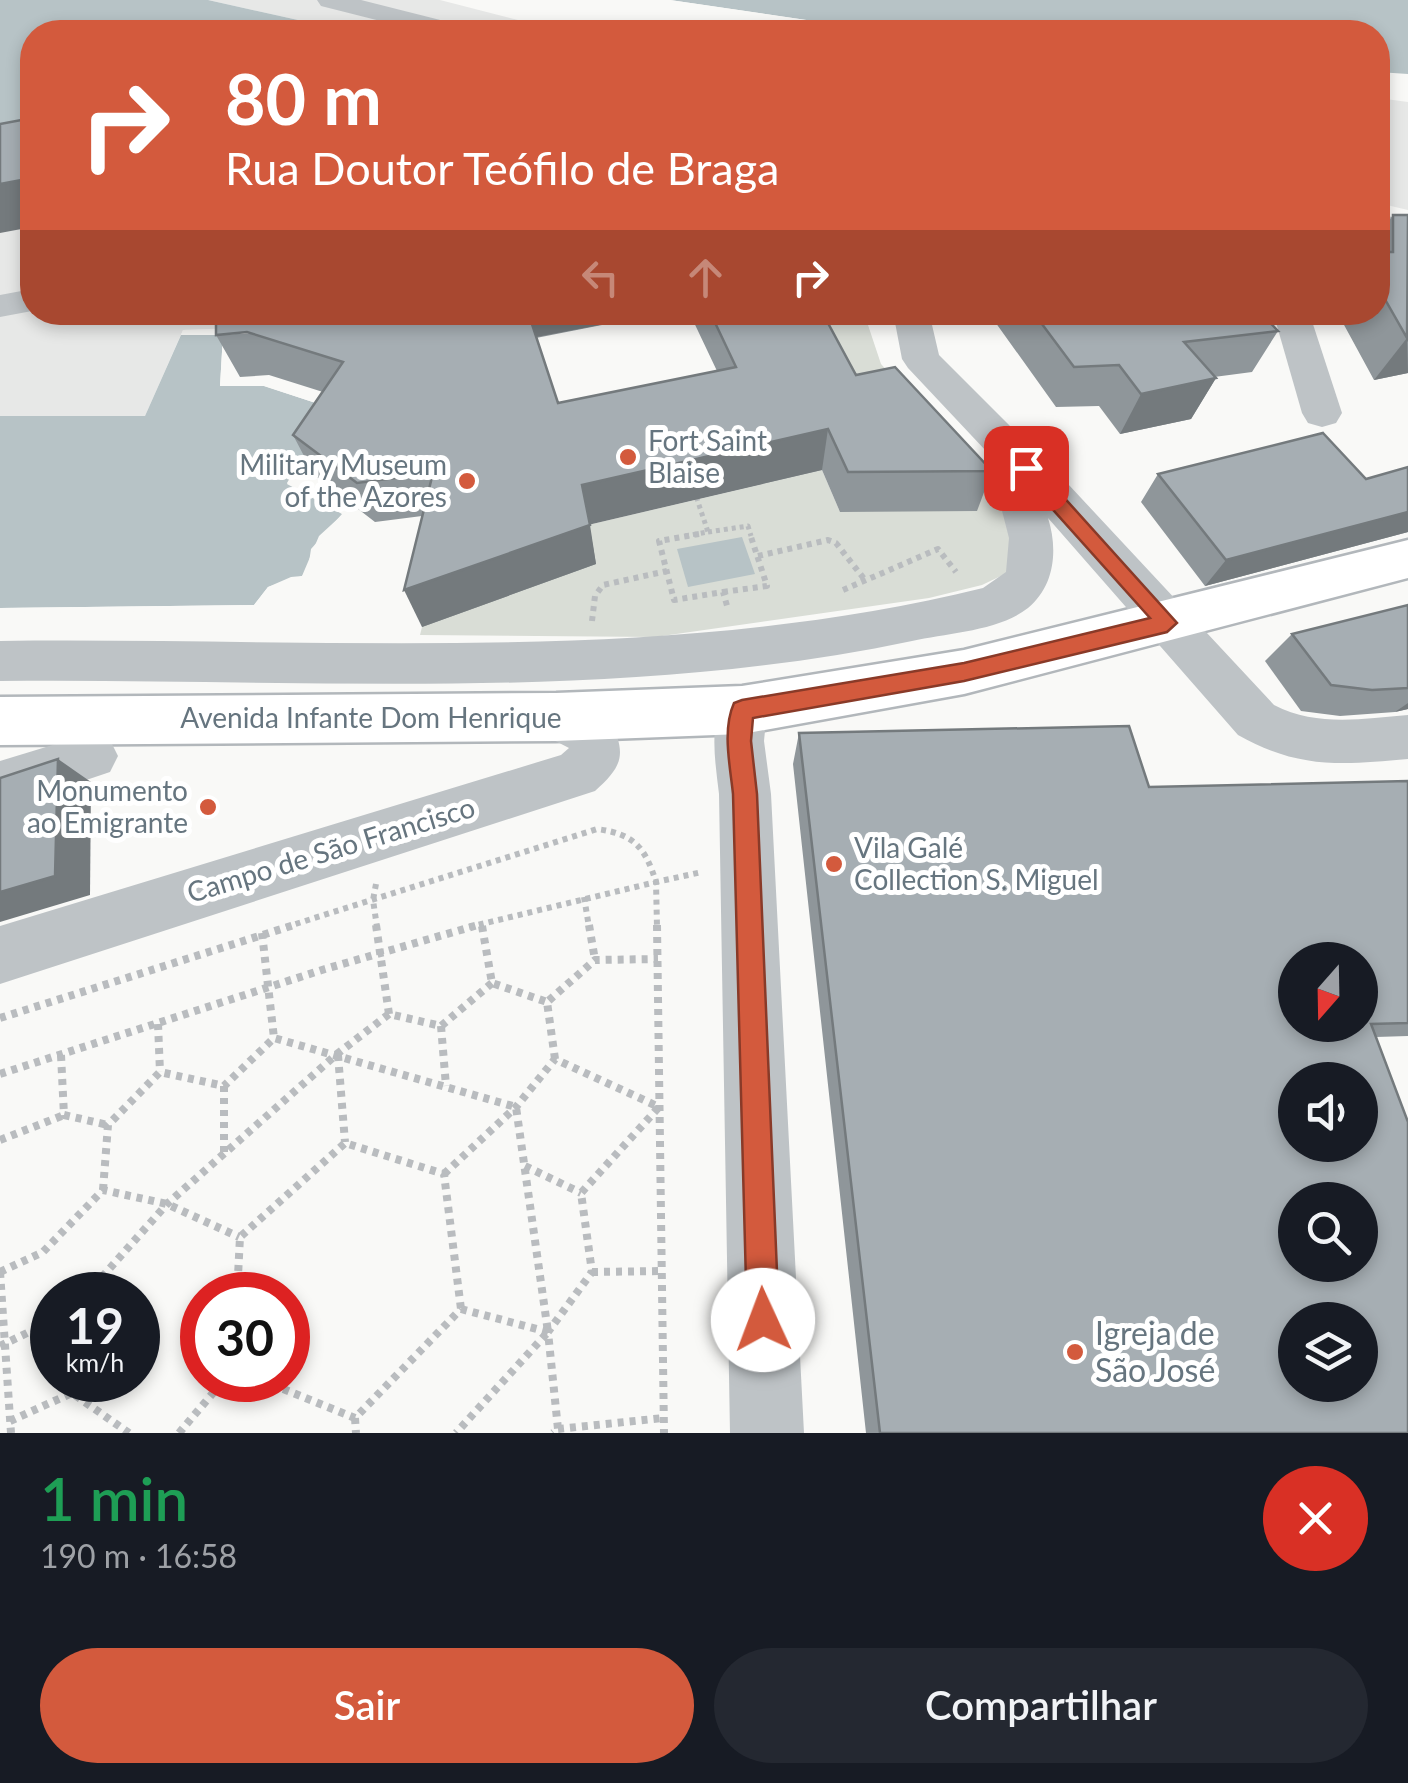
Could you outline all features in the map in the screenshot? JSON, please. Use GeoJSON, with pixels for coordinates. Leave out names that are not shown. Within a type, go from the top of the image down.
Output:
{"type":"FeatureCollection","features":[{"type":"Feature","properties":{"kind":"main road","name":"Avenida Infante Dom Henrique"},"geometry":{"type":"LineString","coordinates":[[0,721],[556,717],[742,710],[964,672],[1167,623],[1408,558]]}},
{"type":"Feature","properties":{"kind":"street"},"geometry":{"type":"LineString","coordinates":[[330,0],[408,20]]}},
{"type":"Feature","properties":{"kind":"street"},"geometry":{"type":"LineString","coordinates":[[913,325],[921,358],[1053,495],[1256,720],[1283,737],[1313,743],[1408,736]]}},
{"type":"Feature","properties":{"kind":"street"},"geometry":{"type":"LineString","coordinates":[[1295,325],[1322,413]]}},
{"type":"Feature","properties":{"kind":"street","name":"Avenida Infante Dom Henrique"},"geometry":{"type":"LineString","coordinates":[[0,661],[288,660],[409,664],[588,659],[849,638],[979,607],[1012,594],[1028,570],[1034,542],[1022,503],[1053,495]]}},
{"type":"Feature","properties":{"kind":"street"},"geometry":{"type":"LineString","coordinates":[[742,710],[739,741],[745,794],[766,1433]]}},
{"type":"Feature","properties":{"kind":"street","name":"Campo de São Francisco"},"geometry":{"type":"LineString","coordinates":[[0,955],[577,774],[596,758],[592,735],[556,717]]}},
{"type":"Feature","properties":{"kind":"street"},"geometry":{"type":"LineString","coordinates":[[0,757],[92,756],[0,785]]}},
{"type":"Feature","properties":{"kind":"path"},"geometry":{"type":"LineString","coordinates":[[696,499],[708,532]]}},
{"type":"Feature","properties":{"kind":"path"},"geometry":{"type":"LineString","coordinates":[[748,526],[758,556],[768,586],[674,600],[659,541],[748,526]]}},
{"type":"Feature","properties":{"kind":"path"},"geometry":{"type":"LineString","coordinates":[[758,556],[828,540],[836,543],[866,580]]}},
{"type":"Feature","properties":{"kind":"path"},"geometry":{"type":"LineString","coordinates":[[588,659],[598,589],[666,571]]}},
{"type":"Feature","properties":{"kind":"path"},"geometry":{"type":"LineString","coordinates":[[724,592],[739,649]]}},
{"type":"Feature","properties":{"kind":"path"},"geometry":{"type":"LineString","coordinates":[[0,1018],[596,829],[625,832],[646,847],[656,882],[664,1433]]}},
{"type":"Feature","properties":{"kind":"path"},"geometry":{"type":"LineString","coordinates":[[0,1074],[380,954],[584,897],[656,882]]}},
{"type":"Feature","properties":{"kind":"path"},"geometry":{"type":"LineString","coordinates":[[584,897],[595,960]]}},
{"type":"Feature","properties":{"kind":"path"},"geometry":{"type":"LineString","coordinates":[[482,926],[492,983]]}},
{"type":"Feature","properties":{"kind":"path"},"geometry":{"type":"LineString","coordinates":[[262,933],[274,1038]]}},
{"type":"Feature","properties":{"kind":"path"},"geometry":{"type":"LineString","coordinates":[[380,954],[389,1014]]}},
{"type":"Feature","properties":{"kind":"path"},"geometry":{"type":"LineString","coordinates":[[547,1002],[595,960],[658,959]]}},
{"type":"Feature","properties":{"kind":"path"},"geometry":{"type":"LineString","coordinates":[[492,983],[547,1002]]}},
{"type":"Feature","properties":{"kind":"path"},"geometry":{"type":"LineString","coordinates":[[442,1026],[492,983]]}},
{"type":"Feature","properties":{"kind":"path"},"geometry":{"type":"LineString","coordinates":[[444,1174],[516,1107],[554,1059],[547,1002]]}},
{"type":"Feature","properties":{"kind":"path"},"geometry":{"type":"LineString","coordinates":[[389,1014],[442,1026]]}},
{"type":"Feature","properties":{"kind":"path"},"geometry":{"type":"LineString","coordinates":[[106,1272],[167,1204],[389,1014]]}},
{"type":"Feature","properties":{"kind":"path"},"geometry":{"type":"LineString","coordinates":[[11,1433],[1,1346],[0,1272],[43,1252],[103,1190],[108,1125],[160,1072],[158,1024]]}},
{"type":"Feature","properties":{"kind":"path"},"geometry":{"type":"LineString","coordinates":[[442,1026],[446,1086]]}},
{"type":"Feature","properties":{"kind":"path"},"geometry":{"type":"LineString","coordinates":[[274,1038],[516,1107]]}},
{"type":"Feature","properties":{"kind":"path"},"geometry":{"type":"LineString","coordinates":[[224,1156],[224,1086],[274,1038]]}},
{"type":"Feature","properties":{"kind":"path"},"geometry":{"type":"LineString","coordinates":[[61,1054],[64,1115]]}},
{"type":"Feature","properties":{"kind":"path"},"geometry":{"type":"LineString","coordinates":[[338,1054],[344,1143]]}},
{"type":"Feature","properties":{"kind":"path"},"geometry":{"type":"LineString","coordinates":[[554,1059],[659,1107]]}},
{"type":"Feature","properties":{"kind":"path"},"geometry":{"type":"LineString","coordinates":[[160,1072],[224,1086]]}},
{"type":"Feature","properties":{"kind":"path"},"geometry":{"type":"LineString","coordinates":[[516,1107],[548,1332],[556,1431],[663,1418]]}},
{"type":"Feature","properties":{"kind":"path"},"geometry":{"type":"LineString","coordinates":[[581,1192],[659,1107]]}},
{"type":"Feature","properties":{"kind":"path"},"geometry":{"type":"LineString","coordinates":[[0,1140],[64,1115],[108,1125]]}},
{"type":"Feature","properties":{"kind":"path"},"geometry":{"type":"LineString","coordinates":[[344,1143],[444,1174]]}},
{"type":"Feature","properties":{"kind":"path"},"geometry":{"type":"LineString","coordinates":[[238,1272],[240,1237],[344,1143]]}},
{"type":"Feature","properties":{"kind":"path"},"geometry":{"type":"LineString","coordinates":[[525,1166],[581,1192]]}},
{"type":"Feature","properties":{"kind":"path"},"geometry":{"type":"LineString","coordinates":[[444,1174],[461,1309]]}},
{"type":"Feature","properties":{"kind":"path"},"geometry":{"type":"LineString","coordinates":[[103,1190],[167,1204],[240,1237]]}},
{"type":"Feature","properties":{"kind":"path"},"geometry":{"type":"LineString","coordinates":[[456,1433],[548,1332],[592,1272],[581,1192]]}},
{"type":"Feature","properties":{"kind":"path"},"geometry":{"type":"LineString","coordinates":[[592,1272],[661,1271]]}},
{"type":"Feature","properties":{"kind":"path"},"geometry":{"type":"LineString","coordinates":[[461,1309],[548,1332]]}},
{"type":"Feature","properties":{"kind":"path"},"geometry":{"type":"LineString","coordinates":[[356,1433],[355,1418],[461,1309]]}},
{"type":"Feature","properties":{"kind":"path"},"geometry":{"type":"LineString","coordinates":[[1,1346],[30,1332]]}},
{"type":"Feature","properties":{"kind":"path"},"geometry":{"type":"LineString","coordinates":[[310,1400],[355,1418]]}},
{"type":"Feature","properties":{"kind":"path"},"geometry":{"type":"LineString","coordinates":[[10,1421],[54,1402]]}},
{"type":"Feature","properties":{"kind":"path"},"geometry":{"type":"LineString","coordinates":[[84,1402],[129,1433]]}},
{"type":"Feature","properties":{"kind":"path"},"geometry":{"type":"LineString","coordinates":[[179,1433],[205,1402]]}},
{"type":"Feature","properties":{"kind":"shaded area"},"geometry":{"type":"Polygon","coordinates":[[[0,0],[208,0],[298,20],[20,20],[20,153],[0,157],[0,0]]]}},
{"type":"Feature","properties":{"kind":"shaded area"},"geometry":{"type":"Polygon","coordinates":[[[208,0],[440,0],[518,20],[298,20],[208,0]]]}},
{"type":"Feature","properties":{"kind":"shaded area"},"geometry":{"type":"Polygon","coordinates":[[[670,0],[1408,0],[1408,74],[1390,73],[1390,20],[806,20],[670,0]]]}},
{"type":"Feature","properties":{"kind":"shaded area"},"geometry":{"type":"Polygon","coordinates":[[[1390,100],[1408,102],[1408,210],[1390,206],[1390,100]]]}},
{"type":"Feature","properties":{"kind":"shaded area"},"geometry":{"type":"Polygon","coordinates":[[[20,153],[20,325],[238,325],[183,330],[145,416],[0,416],[0,157],[20,153]]]}},
{"type":"Feature","properties":{"kind":"shaded area"},"geometry":{"type":"Polygon","coordinates":[[[797,325],[868,325],[881,364],[1010,505],[1015,561],[1005,574],[982,585],[929,598],[655,637],[420,635],[422,627],[588,525],[822,470],[840,512],[797,325]]]}},
{"type":"Feature","properties":{"kind":"shaded area"},"geometry":{"type":"Polygon","coordinates":[[[223,334],[220,386],[264,386],[331,408],[287,483],[343,514],[319,536],[302,576],[268,587],[254,605],[0,608],[0,416],[145,416],[181,335],[223,334]]]}},
{"type":"Feature","properties":{"kind":"shaded area"},"geometry":{"type":"Polygon","coordinates":[[[742,537],[755,574],[688,587],[677,549],[742,537]]]}},
{"type":"Feature","properties":{"kind":"pier"},"geometry":{"type":"Polygon","coordinates":[[[665,0],[804,20],[772,20],[669,5],[665,0]]]}},
{"type":"Feature","properties":{"kind":"pier"},"geometry":{"type":"Polygon","coordinates":[[[223,329],[228,335],[225,381],[265,382],[333,403],[336,410],[294,482],[347,512],[316,550],[313,571],[305,581],[271,591],[255,610],[0,613],[0,608],[254,605],[268,587],[302,576],[308,569],[311,549],[342,514],[287,484],[331,408],[264,386],[220,386],[223,335],[181,335],[183,330],[223,329]]]}},
{"type":"Feature","properties":{"kind":"building"},"geometry":{"type":"Polygon","coordinates":[[[20,120],[20,180],[0,184],[0,124],[20,120]]]}},
{"type":"Feature","properties":{"kind":"building"},"geometry":{"type":"Polygon","coordinates":[[[1393,215],[1408,215],[1407,338],[1390,308],[1393,215]]]}},
{"type":"Feature","properties":{"kind":"building","name":"Fort Saint Blaise"},"geometry":{"type":"Polygon","coordinates":[[[216,325],[532,325],[558,403],[736,367],[716,325],[829,325],[856,375],[895,367],[992,471],[848,472],[828,429],[582,485],[590,525],[404,590],[433,473],[357,483],[293,435],[343,362],[247,332],[216,335],[216,325]]]}},
{"type":"Feature","properties":{"kind":"building"},"geometry":{"type":"Polygon","coordinates":[[[1043,325],[1272,325],[1278,331],[1184,342],[1216,378],[1141,394],[1119,365],[1074,367],[1043,325]]]}},
{"type":"Feature","properties":{"kind":"building"},"geometry":{"type":"Polygon","coordinates":[[[1323,433],[1366,479],[1408,467],[1408,512],[1226,560],[1158,474],[1323,433]]]}},
{"type":"Feature","properties":{"kind":"building"},"geometry":{"type":"Polygon","coordinates":[[[1408,605],[1408,688],[1372,690],[1331,685],[1292,634],[1408,605]]]}},
{"type":"Feature","properties":{"kind":"building"},"geometry":{"type":"Polygon","coordinates":[[[1129,726],[1149,787],[1408,781],[1408,1023],[1378,1024],[1378,942],[1278,942],[1278,1042],[1378,1042],[1408,1122],[1408,1433],[880,1433],[799,733],[1129,726]]]}},
{"type":"Feature","properties":{"kind":"building"},"geometry":{"type":"Polygon","coordinates":[[[58,759],[55,876],[0,892],[0,778],[58,759]]]}},
{"type":"Feature","properties":{"kind":"place","name":"Fort Saint Blaise"},"geometry":{"type":"Point","coordinates":[628,457]}},
{"type":"Feature","properties":{"kind":"place","name":"Military Museum of the Azores"},"geometry":{"type":"Point","coordinates":[467,481]}},
{"type":"Feature","properties":{"kind":"place","name":"Monumento ao Emigrante"},"geometry":{"type":"Point","coordinates":[208,807]}},
{"type":"Feature","properties":{"kind":"place","name":"Vila Galé Collection S. Miguel"},"geometry":{"type":"Point","coordinates":[834,864]}},
{"type":"Feature","properties":{"kind":"place","name":"Igreja de São José"},"geometry":{"type":"Point","coordinates":[1075,1352]}},
{"type":"Feature","properties":{"kind":"route"},"geometry":{"type":"LineString","coordinates":[[763,1320],[745,794],[739,741],[742,710],[964,672],[1167,623],[1026,468]]}}]}
